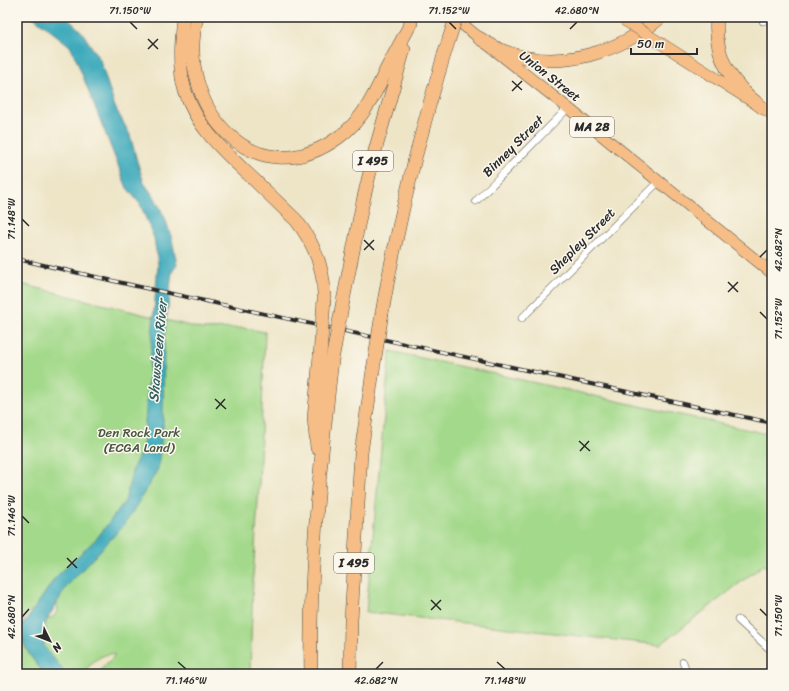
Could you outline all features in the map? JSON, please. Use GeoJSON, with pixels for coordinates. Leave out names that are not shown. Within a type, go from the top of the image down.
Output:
{"type":"FeatureCollection","features":[{"type":"Feature","properties":{"kind":"highway"},"geometry":{"type":"LineString","coordinates":[[183,17],[180,45],[181,67],[185,90],[193,110],[212,139],[302,227],[315,249],[324,282],[326,358],[314,418],[320,469],[310,628],[311,674]]}},
{"type":"Feature","properties":{"kind":"highway"},"geometry":{"type":"LineString","coordinates":[[197,17],[193,41],[194,62],[198,84],[210,110],[223,130],[234,140],[253,151],[274,157],[292,157],[317,150],[340,137],[353,126],[374,96],[412,20]]}},
{"type":"Feature","properties":{"kind":"highway","name":"I 495"},"geometry":{"type":"LineString","coordinates":[[350,674],[350,620],[361,453],[382,313],[403,206],[427,109],[454,17]]}},
{"type":"Feature","properties":{"kind":"highway"},"geometry":{"type":"LineString","coordinates":[[479,38],[504,52],[522,57],[545,60],[571,59],[597,53],[621,43],[645,29],[661,17]]}},
{"type":"Feature","properties":{"kind":"highway"},"geometry":{"type":"LineString","coordinates":[[717,17],[717,41],[725,67],[743,90],[767,111]]}},
{"type":"Feature","properties":{"kind":"highway","name":"I 495"},"geometry":{"type":"LineString","coordinates":[[326,358],[343,301],[363,201],[412,20]]}},
{"type":"Feature","properties":{"kind":"main road","name":"Union Street"},"geometry":{"type":"LineString","coordinates":[[454,17],[771,272]]}},
{"type":"Feature","properties":{"kind":"main road"},"geometry":{"type":"LineString","coordinates":[[622,18],[767,111]]}},
{"type":"Feature","properties":{"kind":"street","name":"Binney Street"},"geometry":{"type":"LineString","coordinates":[[476,201],[568,108]]}},
{"type":"Feature","properties":{"kind":"street","name":"Shepley Street"},"geometry":{"type":"LineString","coordinates":[[522,318],[659,181]]}},
{"type":"Feature","properties":{"kind":"street"},"geometry":{"type":"LineString","coordinates":[[738,620],[772,651]]}},
{"type":"Feature","properties":{"kind":"street"},"geometry":{"type":"LineString","coordinates":[[683,662],[687,674]]}},
{"type":"Feature","properties":{"kind":"green space","name":"Den Rock Park (ECGA Land)"},"geometry":{"type":"Polygon","coordinates":[[[17,283],[202,329],[243,328],[265,332],[259,486],[253,578],[250,674],[98,674],[114,656],[114,654],[110,654],[101,657],[92,663],[86,670],[85,674],[66,674],[56,661],[42,649],[42,637],[46,629],[46,620],[53,617],[58,611],[56,599],[27,613],[23,622],[22,638],[24,646],[45,674],[17,674],[17,283]]]}},
{"type":"Feature","properties":{"kind":"green space"},"geometry":{"type":"Polygon","coordinates":[[[390,351],[772,435],[772,568],[763,565],[660,645],[366,612],[390,351]]]}},
{"type":"Feature","properties":{"kind":"water","name":"Shawsheen River"},"geometry":{"type":"Polygon","coordinates":[[[33,17],[66,17],[82,32],[100,60],[115,107],[130,135],[144,183],[155,198],[165,218],[172,239],[177,265],[172,272],[164,340],[163,426],[158,469],[125,524],[67,586],[44,625],[44,646],[67,674],[45,674],[26,648],[21,628],[55,578],[97,538],[125,501],[133,468],[143,447],[158,264],[154,238],[140,204],[127,188],[70,46],[33,17]]]}},
{"type":"Feature","properties":{"kind":"railway"},"geometry":{"type":"LineString","coordinates":[[17,259],[140,287],[772,423]]}}]}
